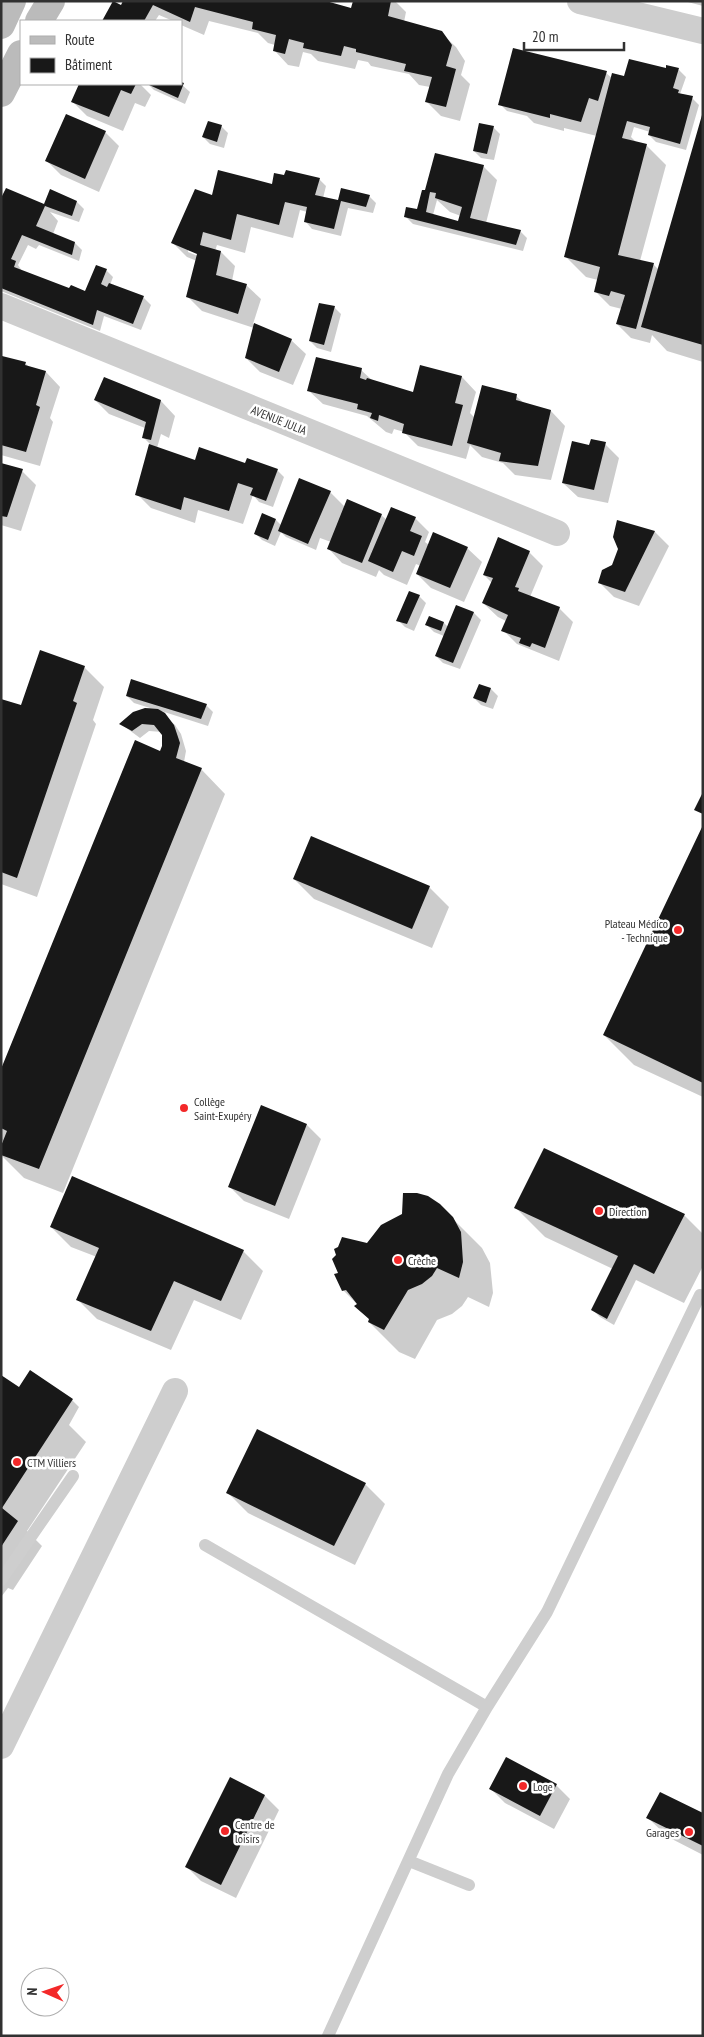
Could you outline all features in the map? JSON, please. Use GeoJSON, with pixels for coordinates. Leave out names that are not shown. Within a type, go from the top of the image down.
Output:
{"type":"FeatureCollection","features":[{"type":"Feature","properties":{"kind":"main road"},"geometry":{"type":"LineString","coordinates":[[1,25],[12,1]]}},
{"type":"Feature","properties":{"kind":"main road"},"geometry":{"type":"LineString","coordinates":[[41,20],[51,1]]}},
{"type":"Feature","properties":{"kind":"main road"},"geometry":{"type":"LineString","coordinates":[[1,93],[20,56]]}},
{"type":"Feature","properties":{"kind":"street"},"geometry":{"type":"LineString","coordinates":[[580,1],[620,6],[703,31]]}},
{"type":"Feature","properties":{"kind":"street","name":"AVENUE JULIA"},"geometry":{"type":"LineString","coordinates":[[1,306],[557,533]]}},
{"type":"Feature","properties":{"kind":"street"},"geometry":{"type":"LineString","coordinates":[[1,1746],[175,1391]]}},
{"type":"Feature","properties":{"kind":"lane"},"geometry":{"type":"LineString","coordinates":[[328,2036],[410,1861],[448,1774],[487,1707],[547,1612],[700,1295]]}},
{"type":"Feature","properties":{"kind":"lane"},"geometry":{"type":"LineString","coordinates":[[1,1580],[72,1476]]}},
{"type":"Feature","properties":{"kind":"lane"},"geometry":{"type":"LineString","coordinates":[[205,1545],[487,1707]]}},
{"type":"Feature","properties":{"kind":"lane"},"geometry":{"type":"LineString","coordinates":[[410,1861],[469,1885]]}},
{"type":"Feature","properties":{"kind":"building"},"geometry":{"type":"Polygon","coordinates":[[[113,1],[121,5],[123,1],[326,1],[351,8],[353,1],[391,1],[388,16],[442,31],[452,45],[446,66],[456,69],[446,107],[425,102],[432,77],[404,71],[406,64],[356,52],[356,49],[344,46],[341,56],[303,48],[304,43],[289,39],[285,54],[273,51],[276,35],[252,29],[253,22],[195,7],[190,22],[153,5],[145,20],[103,20],[113,1]]]}},
{"type":"Feature","properties":{"kind":"building"},"geometry":{"type":"Polygon","coordinates":[[[513,48],[607,71],[598,101],[589,98],[581,122],[550,114],[550,118],[498,105],[513,48]]]}},
{"type":"Feature","properties":{"kind":"building"},"geometry":{"type":"Polygon","coordinates":[[[629,59],[666,68],[666,65],[679,68],[673,88],[679,90],[678,93],[693,96],[680,144],[648,135],[650,127],[627,121],[622,138],[647,144],[618,255],[654,263],[636,329],[616,324],[625,295],[611,291],[609,296],[594,292],[600,267],[564,257],[612,73],[624,76],[629,59]]]}},
{"type":"Feature","properties":{"kind":"building"},"geometry":{"type":"Polygon","coordinates":[[[182,82],[184,83],[178,98],[149,85],[182,85],[182,82]]]}},
{"type":"Feature","properties":{"kind":"building"},"geometry":{"type":"Polygon","coordinates":[[[79,85],[136,85],[131,94],[121,90],[109,117],[71,102],[79,85]]]}},
{"type":"Feature","properties":{"kind":"building"},"geometry":{"type":"Polygon","coordinates":[[[66,114],[106,131],[85,179],[45,161],[66,114]]]}},
{"type":"Feature","properties":{"kind":"building"},"geometry":{"type":"Polygon","coordinates":[[[703,115],[703,345],[641,327],[703,115]]]}},
{"type":"Feature","properties":{"kind":"building"},"geometry":{"type":"Polygon","coordinates":[[[208,121],[222,125],[217,142],[202,137],[208,121]]]}},
{"type":"Feature","properties":{"kind":"building"},"geometry":{"type":"Polygon","coordinates":[[[479,123],[494,126],[487,154],[473,151],[479,123]]]}},
{"type":"Feature","properties":{"kind":"building"},"geometry":{"type":"Polygon","coordinates":[[[435,153],[484,165],[470,218],[521,230],[516,245],[404,217],[406,207],[417,209],[422,190],[425,190],[435,153]],[[430,192],[426,212],[458,221],[462,207],[435,198],[436,193],[430,192]]]}},
{"type":"Feature","properties":{"kind":"building"},"geometry":{"type":"Polygon","coordinates":[[[218,170],[272,184],[274,173],[284,175],[286,170],[320,178],[315,195],[338,200],[341,188],[370,195],[366,207],[341,201],[334,229],[304,222],[307,207],[285,202],[279,225],[237,214],[231,240],[203,232],[200,245],[221,251],[216,275],[247,284],[238,314],[186,297],[197,254],[171,243],[195,189],[212,195],[218,170]]]}},
{"type":"Feature","properties":{"kind":"building"},"geometry":{"type":"Polygon","coordinates":[[[6,188],[44,204],[50,189],[77,201],[72,216],[45,206],[36,226],[75,242],[72,255],[22,235],[11,259],[16,261],[14,267],[69,288],[71,285],[85,291],[96,265],[107,269],[101,284],[107,287],[109,283],[144,296],[133,324],[97,310],[93,325],[1,288],[1,198],[6,188]]]}},
{"type":"Feature","properties":{"kind":"building"},"geometry":{"type":"Polygon","coordinates":[[[319,303],[335,306],[324,345],[309,341],[319,303]]]}},
{"type":"Feature","properties":{"kind":"building"},"geometry":{"type":"Polygon","coordinates":[[[254,323],[292,339],[279,372],[245,358],[254,323]]]}},
{"type":"Feature","properties":{"kind":"building"},"geometry":{"type":"Polygon","coordinates":[[[2,356],[26,362],[25,365],[46,371],[36,405],[40,407],[26,452],[1,445],[2,356]]]}},
{"type":"Feature","properties":{"kind":"building"},"geometry":{"type":"Polygon","coordinates":[[[316,357],[362,368],[360,378],[366,380],[367,378],[413,392],[420,365],[462,376],[455,403],[463,405],[452,446],[402,433],[404,424],[379,415],[378,421],[370,418],[372,413],[357,409],[358,404],[307,391],[316,357]]]}},
{"type":"Feature","properties":{"kind":"building"},"geometry":{"type":"Polygon","coordinates":[[[104,377],[161,400],[151,440],[142,438],[146,422],[94,400],[104,377]]]}},
{"type":"Feature","properties":{"kind":"building"},"geometry":{"type":"Polygon","coordinates":[[[482,385],[517,394],[516,400],[551,410],[538,466],[499,461],[501,453],[467,443],[482,385]]]}},
{"type":"Feature","properties":{"kind":"building"},"geometry":{"type":"Polygon","coordinates":[[[591,439],[606,442],[594,490],[562,483],[572,441],[589,445],[591,439]]]}},
{"type":"Feature","properties":{"kind":"building"},"geometry":{"type":"Polygon","coordinates":[[[149,444],[195,460],[199,447],[245,463],[247,458],[278,469],[266,501],[250,495],[253,488],[238,483],[229,511],[184,497],[181,510],[135,495],[149,444]]]}},
{"type":"Feature","properties":{"kind":"building"},"geometry":{"type":"Polygon","coordinates":[[[1,463],[23,469],[7,517],[1,516],[1,463]]]}},
{"type":"Feature","properties":{"kind":"building"},"geometry":{"type":"Polygon","coordinates":[[[299,478],[331,491],[308,544],[278,531],[299,478]]]}},
{"type":"Feature","properties":{"kind":"building"},"geometry":{"type":"Polygon","coordinates":[[[347,499],[382,514],[362,563],[327,549],[347,499]]]}},
{"type":"Feature","properties":{"kind":"building"},"geometry":{"type":"Polygon","coordinates":[[[391,507],[416,517],[410,531],[422,536],[414,556],[402,551],[393,572],[368,561],[391,507]]]}},
{"type":"Feature","properties":{"kind":"building"},"geometry":{"type":"Polygon","coordinates":[[[262,513],[276,519],[268,540],[254,534],[262,513]]]}},
{"type":"Feature","properties":{"kind":"building"},"geometry":{"type":"Polygon","coordinates":[[[617,520],[655,531],[625,592],[598,583],[602,570],[612,565],[618,549],[613,537],[617,520]]]}},
{"type":"Feature","properties":{"kind":"building"},"geometry":{"type":"Polygon","coordinates":[[[433,532],[468,547],[450,588],[416,574],[433,532]]]}},
{"type":"Feature","properties":{"kind":"building"},"geometry":{"type":"Polygon","coordinates":[[[498,537],[530,551],[515,587],[519,588],[518,591],[560,607],[545,648],[532,643],[530,647],[519,643],[521,638],[501,631],[508,615],[482,603],[493,578],[483,575],[498,537]]]}},
{"type":"Feature","properties":{"kind":"building"},"geometry":{"type":"Polygon","coordinates":[[[409,591],[420,595],[407,624],[396,621],[409,591]]]}},
{"type":"Feature","properties":{"kind":"building"},"geometry":{"type":"Polygon","coordinates":[[[456,605],[474,612],[453,663],[435,656],[456,605]]]}},
{"type":"Feature","properties":{"kind":"building"},"geometry":{"type":"Polygon","coordinates":[[[429,616],[444,622],[441,631],[425,625],[429,616]]]}},
{"type":"Feature","properties":{"kind":"building"},"geometry":{"type":"Polygon","coordinates":[[[40,650],[85,666],[73,701],[77,703],[17,878],[1,872],[1,699],[21,705],[40,650]]]}},
{"type":"Feature","properties":{"kind":"building"},"geometry":{"type":"Polygon","coordinates":[[[131,679],[207,704],[201,719],[126,696],[131,679]]]}},
{"type":"Feature","properties":{"kind":"building"},"geometry":{"type":"Polygon","coordinates":[[[479,684],[491,688],[486,703],[473,698],[479,684]]]}},
{"type":"Feature","properties":{"kind":"building"},"geometry":{"type":"Polygon","coordinates":[[[145,708],[158,709],[165,713],[174,725],[180,743],[176,758],[202,768],[39,1169],[1,1155],[1,1146],[7,1131],[1,1128],[1,1069],[135,740],[160,751],[162,746],[162,735],[154,725],[142,724],[132,731],[119,724],[133,712],[145,708]]]}},
{"type":"Feature","properties":{"kind":"building"},"geometry":{"type":"Polygon","coordinates":[[[703,792],[703,814],[694,810],[703,792]]]}},
{"type":"Feature","properties":{"kind":"building","name":"Plateau Médico - Technique"},"geometry":{"type":"Polygon","coordinates":[[[703,825],[703,1083],[603,1035],[703,825]]]}},
{"type":"Feature","properties":{"kind":"building"},"geometry":{"type":"Polygon","coordinates":[[[311,836],[430,886],[412,929],[293,879],[311,836]]]}},
{"type":"Feature","properties":{"kind":"building"},"geometry":{"type":"Polygon","coordinates":[[[261,1105],[307,1124],[275,1206],[228,1187],[261,1105]]]}},
{"type":"Feature","properties":{"kind":"building","name":"Direction"},"geometry":{"type":"Polygon","coordinates":[[[544,1148],[685,1214],[654,1274],[634,1264],[607,1319],[591,1310],[618,1256],[514,1208],[544,1148]]]}},
{"type":"Feature","properties":{"kind":"building"},"geometry":{"type":"Polygon","coordinates":[[[72,1176],[244,1250],[221,1301],[174,1281],[151,1331],[76,1300],[99,1248],[50,1227],[72,1176]]]}},
{"type":"Feature","properties":{"kind":"building","name":"Crèche"},"geometry":{"type":"Polygon","coordinates":[[[403,1193],[417,1193],[428,1196],[440,1204],[453,1217],[461,1232],[463,1262],[459,1278],[437,1268],[432,1276],[422,1284],[408,1290],[384,1330],[368,1322],[369,1319],[354,1306],[357,1304],[346,1290],[342,1291],[334,1274],[338,1273],[332,1259],[336,1255],[334,1249],[338,1247],[342,1237],[367,1243],[381,1225],[402,1214],[403,1193]]]}},
{"type":"Feature","properties":{"kind":"building","name":"CTM Villiers"},"geometry":{"type":"Polygon","coordinates":[[[30,1370],[73,1399],[2,1508],[18,1521],[1,1547],[1,1375],[19,1387],[30,1370]]]}},
{"type":"Feature","properties":{"kind":"building"},"geometry":{"type":"Polygon","coordinates":[[[257,1429],[366,1483],[334,1546],[226,1493],[257,1429]]]}},
{"type":"Feature","properties":{"kind":"building","name":"Loge"},"geometry":{"type":"Polygon","coordinates":[[[506,1757],[557,1784],[540,1816],[489,1789],[506,1757]]]}},
{"type":"Feature","properties":{"kind":"building","name":"Centre de loisirs"},"geometry":{"type":"Polygon","coordinates":[[[230,1777],[265,1795],[221,1885],[185,1867],[230,1777]]]}},
{"type":"Feature","properties":{"kind":"building","name":"Garages"},"geometry":{"type":"Polygon","coordinates":[[[660,1792],[703,1813],[703,1846],[646,1818],[660,1792]]]}},
{"type":"Feature","properties":{"kind":"place","name":"Plateau Médico - Technique"},"geometry":{"type":"Point","coordinates":[678,930]}},
{"type":"Feature","properties":{"kind":"place","name":"Collège Saint-Exupéry"},"geometry":{"type":"Point","coordinates":[184,1108]}},
{"type":"Feature","properties":{"kind":"place","name":"Direction"},"geometry":{"type":"Point","coordinates":[599,1211]}},
{"type":"Feature","properties":{"kind":"place","name":"Crèche"},"geometry":{"type":"Point","coordinates":[398,1260]}},
{"type":"Feature","properties":{"kind":"place","name":"CTM Villiers"},"geometry":{"type":"Point","coordinates":[17,1462]}},
{"type":"Feature","properties":{"kind":"place","name":"Loge"},"geometry":{"type":"Point","coordinates":[523,1786]}},
{"type":"Feature","properties":{"kind":"place","name":"Centre de loisirs"},"geometry":{"type":"Point","coordinates":[225,1831]}},
{"type":"Feature","properties":{"kind":"place","name":"Garages"},"geometry":{"type":"Point","coordinates":[689,1832]}}]}
